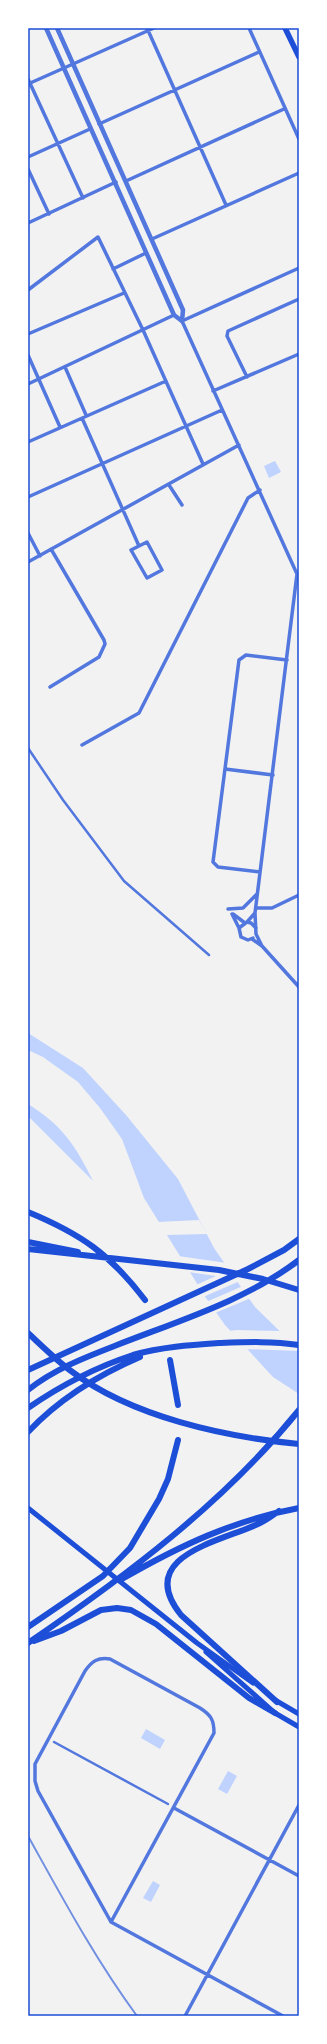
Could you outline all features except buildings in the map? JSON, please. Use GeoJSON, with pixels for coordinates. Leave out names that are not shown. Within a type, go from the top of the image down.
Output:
{"type":"FeatureCollection","features":[{"type":"Feature","properties":{"kind":"highway"},"geometry":{"type":"LineString","coordinates":[[28,1212],[61,1226],[93,1246],[118,1268],[145,1300]]}},
{"type":"Feature","properties":{"kind":"highway"},"geometry":{"type":"LineString","coordinates":[[28,1370],[248,1269],[284,1250],[299,1239]]}},
{"type":"Feature","properties":{"kind":"highway"},"geometry":{"type":"LineString","coordinates":[[28,1242],[75,1251],[89,1256]]}},
{"type":"Feature","properties":{"kind":"highway"},"geometry":{"type":"LineString","coordinates":[[28,1249],[218,1270],[262,1279],[299,1290]]}},
{"type":"Feature","properties":{"kind":"highway"},"geometry":{"type":"LineString","coordinates":[[28,1390],[57,1371],[86,1357],[192,1316],[258,1287],[283,1273],[299,1260]]}},
{"type":"Feature","properties":{"kind":"highway"},"geometry":{"type":"LineString","coordinates":[[28,1333],[72,1372],[127,1402],[173,1420],[243,1437],[297,1444]]}},
{"type":"Feature","properties":{"kind":"highway"},"geometry":{"type":"LineString","coordinates":[[28,1408],[48,1394],[96,1370],[134,1355],[190,1345],[250,1342],[299,1345]]}},
{"type":"Feature","properties":{"kind":"highway"},"geometry":{"type":"LineString","coordinates":[[28,1432],[66,1397],[103,1374],[154,1351]]}},
{"type":"Feature","properties":{"kind":"highway"},"geometry":{"type":"LineString","coordinates":[[170,1360],[178,1405]]}},
{"type":"Feature","properties":{"kind":"highway"},"geometry":{"type":"LineString","coordinates":[[28,1642],[104,1590],[212,1502],[251,1465],[299,1410]]}},
{"type":"Feature","properties":{"kind":"highway"},"geometry":{"type":"LineString","coordinates":[[28,1627],[103,1576],[130,1548],[159,1499],[168,1479],[178,1440]]}},
{"type":"Feature","properties":{"kind":"highway"},"geometry":{"type":"LineString","coordinates":[[104,1590],[204,1536],[279,1512],[299,1508]]}},
{"type":"Feature","properties":{"kind":"highway"},"geometry":{"type":"LineString","coordinates":[[277,1702],[172,1604],[168,1592],[168,1578],[175,1564],[185,1554],[215,1540],[260,1523],[279,1512]]}},
{"type":"Feature","properties":{"kind":"highway"},"geometry":{"type":"LineString","coordinates":[[28,1642],[49,1636],[101,1610],[117,1608],[130,1610],[156,1624],[249,1698],[275,1714]]}},
{"type":"Feature","properties":{"kind":"main road"},"geometry":{"type":"LineString","coordinates":[[285,28],[299,58]]}},
{"type":"Feature","properties":{"kind":"main road"},"geometry":{"type":"LineString","coordinates":[[28,1508],[197,1643],[277,1702],[299,1714]]}},
{"type":"Feature","properties":{"kind":"main road"},"geometry":{"type":"LineString","coordinates":[[197,1643],[275,1714],[299,1727]]}},
{"type":"Feature","properties":{"kind":"street"},"geometry":{"type":"LineString","coordinates":[[46,28],[174,314],[182,320]]}},
{"type":"Feature","properties":{"kind":"street"},"geometry":{"type":"LineString","coordinates":[[57,28],[183,310],[182,320],[213,391],[260,490],[297,574],[298,587],[286,660],[256,911],[256,934],[262,946]]}},
{"type":"Feature","properties":{"kind":"street"},"geometry":{"type":"LineString","coordinates":[[83,198],[29,82],[73,64],[147,29],[154,28]]}},
{"type":"Feature","properties":{"kind":"street"},"geometry":{"type":"LineString","coordinates":[[249,28],[299,140]]}},
{"type":"Feature","properties":{"kind":"street"},"geometry":{"type":"LineString","coordinates":[[147,29],[226,205]]}},
{"type":"Feature","properties":{"kind":"street"},"geometry":{"type":"LineString","coordinates":[[99,124],[259,52]]}},
{"type":"Feature","properties":{"kind":"street"},"geometry":{"type":"LineString","coordinates":[[126,181],[284,108]]}},
{"type":"Feature","properties":{"kind":"street"},"geometry":{"type":"LineString","coordinates":[[28,157],[90,129]]}},
{"type":"Feature","properties":{"kind":"street"},"geometry":{"type":"LineString","coordinates":[[28,169],[48,214]]}},
{"type":"Feature","properties":{"kind":"street"},"geometry":{"type":"LineString","coordinates":[[152,239],[299,172]]}},
{"type":"Feature","properties":{"kind":"street"},"geometry":{"type":"LineString","coordinates":[[28,223],[116,182]]}},
{"type":"Feature","properties":{"kind":"street"},"geometry":{"type":"LineString","coordinates":[[28,290],[98,237],[143,330],[203,464]]}},
{"type":"Feature","properties":{"kind":"street"},"geometry":{"type":"LineString","coordinates":[[113,269],[146,253]]}},
{"type":"Feature","properties":{"kind":"street"},"geometry":{"type":"LineString","coordinates":[[182,320],[299,268]]}},
{"type":"Feature","properties":{"kind":"street"},"geometry":{"type":"LineString","coordinates":[[28,334],[124,293]]}},
{"type":"Feature","properties":{"kind":"street"},"geometry":{"type":"LineString","coordinates":[[247,377],[227,336],[228,331],[299,300]]}},
{"type":"Feature","properties":{"kind":"street"},"geometry":{"type":"LineString","coordinates":[[28,384],[183,310]]}},
{"type":"Feature","properties":{"kind":"street"},"geometry":{"type":"LineString","coordinates":[[213,391],[299,354]]}},
{"type":"Feature","properties":{"kind":"street"},"geometry":{"type":"LineString","coordinates":[[28,355],[60,427]]}},
{"type":"Feature","properties":{"kind":"street"},"geometry":{"type":"LineString","coordinates":[[65,367],[86,416]]}},
{"type":"Feature","properties":{"kind":"street"},"geometry":{"type":"LineString","coordinates":[[28,442],[166,381]]}},
{"type":"Feature","properties":{"kind":"street"},"geometry":{"type":"LineString","coordinates":[[28,497],[222,410]]}},
{"type":"Feature","properties":{"kind":"street"},"geometry":{"type":"LineString","coordinates":[[82,418],[139,546]]}},
{"type":"Feature","properties":{"kind":"street"},"geometry":{"type":"LineString","coordinates":[[28,562],[239,445]]}},
{"type":"Feature","properties":{"kind":"street"},"geometry":{"type":"LineString","coordinates":[[169,484],[182,505]]}},
{"type":"Feature","properties":{"kind":"street"},"geometry":{"type":"LineString","coordinates":[[82,744],[139,713],[248,498],[260,490]]}},
{"type":"Feature","properties":{"kind":"street"},"geometry":{"type":"LineString","coordinates":[[28,533],[40,556]]}},
{"type":"Feature","properties":{"kind":"street"},"geometry":{"type":"LineString","coordinates":[[147,542],[162,570],[147,578],[131,550],[139,546],[147,542]]}},
{"type":"Feature","properties":{"kind":"street"},"geometry":{"type":"LineString","coordinates":[[50,687],[99,657],[105,644],[51,549]]}},
{"type":"Feature","properties":{"kind":"street"},"geometry":{"type":"LineString","coordinates":[[260,872],[218,867],[213,862],[239,660],[246,655],[286,660]]}},
{"type":"Feature","properties":{"kind":"street"},"geometry":{"type":"LineString","coordinates":[[28,748],[63,800],[113,869],[124,881],[209,955]]}},
{"type":"Feature","properties":{"kind":"street"},"geometry":{"type":"LineString","coordinates":[[225,769],[273,775]]}},
{"type":"Feature","properties":{"kind":"street"},"geometry":{"type":"LineString","coordinates":[[228,909],[243,908],[258,893]]}},
{"type":"Feature","properties":{"kind":"street"},"geometry":{"type":"LineString","coordinates":[[239,928],[256,911],[272,908],[299,896]]}},
{"type":"Feature","properties":{"kind":"street"},"geometry":{"type":"LineString","coordinates":[[256,929],[251,923],[246,922],[232,914],[239,928],[240,937],[244,939],[252,939],[262,946],[299,987]]}},
{"type":"Feature","properties":{"kind":"street"},"geometry":{"type":"LineString","coordinates":[[252,939],[256,934]]}},
{"type":"Feature","properties":{"kind":"street"},"geometry":{"type":"LineString","coordinates":[[111,1922],[214,1733],[211,1717],[200,1708],[110,1659],[96,1660],[85,1671],[48,1738],[35,1764],[35,1781],[38,1791],[111,1922],[283,2016]]}},
{"type":"Feature","properties":{"kind":"street"},"geometry":{"type":"LineString","coordinates":[[54,1742],[168,1804]]}},
{"type":"Feature","properties":{"kind":"street"},"geometry":{"type":"LineString","coordinates":[[185,2016],[268,1859],[299,1805]]}},
{"type":"Feature","properties":{"kind":"street"},"geometry":{"type":"LineString","coordinates":[[174,1808],[299,1876]]}},
{"type":"Feature","properties":{"kind":"water"},"geometry":{"type":"Polygon","coordinates":[[[275,461],[281,472],[269,478],[264,466],[275,461]]]}},
{"type":"Feature","properties":{"kind":"water"},"geometry":{"type":"Polygon","coordinates":[[[28,1033],[83,1068],[126,1115],[178,1179],[214,1248],[255,1307],[299,1350],[299,1394],[273,1377],[225,1325],[206,1298],[144,1198],[122,1139],[100,1108],[78,1082],[43,1057],[28,1050],[28,1033]]]}},
{"type":"Feature","properties":{"kind":"water"},"geometry":{"type":"Polygon","coordinates":[[[28,1104],[50,1120],[67,1137],[93,1181],[28,1116],[28,1104]]]}},
{"type":"Feature","properties":{"kind":"water"},"geometry":{"type":"Polygon","coordinates":[[[146,1729],[165,1740],[160,1749],[141,1738],[146,1729]]]}},
{"type":"Feature","properties":{"kind":"water"},"geometry":{"type":"Polygon","coordinates":[[[228,1771],[237,1776],[227,1794],[218,1789],[228,1771]]]}},
{"type":"Feature","properties":{"kind":"water"},"geometry":{"type":"Polygon","coordinates":[[[153,1881],[160,1885],[151,1902],[143,1898],[153,1881]]]}},
{"type":"Feature","properties":{"kind":"pier"},"geometry":{"type":"Polygon","coordinates":[[[199,1220],[207,1234],[165,1235],[157,1222],[199,1220]]]}},
{"type":"Feature","properties":{"kind":"pier"},"geometry":{"type":"Polygon","coordinates":[[[178,1256],[227,1263],[240,1281],[203,1297],[196,1285],[216,1276],[188,1272],[178,1256]]]}},
{"type":"Feature","properties":{"kind":"pier"},"geometry":{"type":"Polygon","coordinates":[[[243,1286],[251,1298],[215,1313],[206,1302],[243,1286]]]}},
{"type":"Feature","properties":{"kind":"pier"},"geometry":{"type":"Polygon","coordinates":[[[228,1331],[282,1331],[299,1347],[299,1351],[244,1349],[228,1331]]]}},
{"type":"Feature","properties":{"kind":"railway"},"geometry":{"type":"LineString","coordinates":[[28,1836],[93,1950],[137,2016]]}}]}
